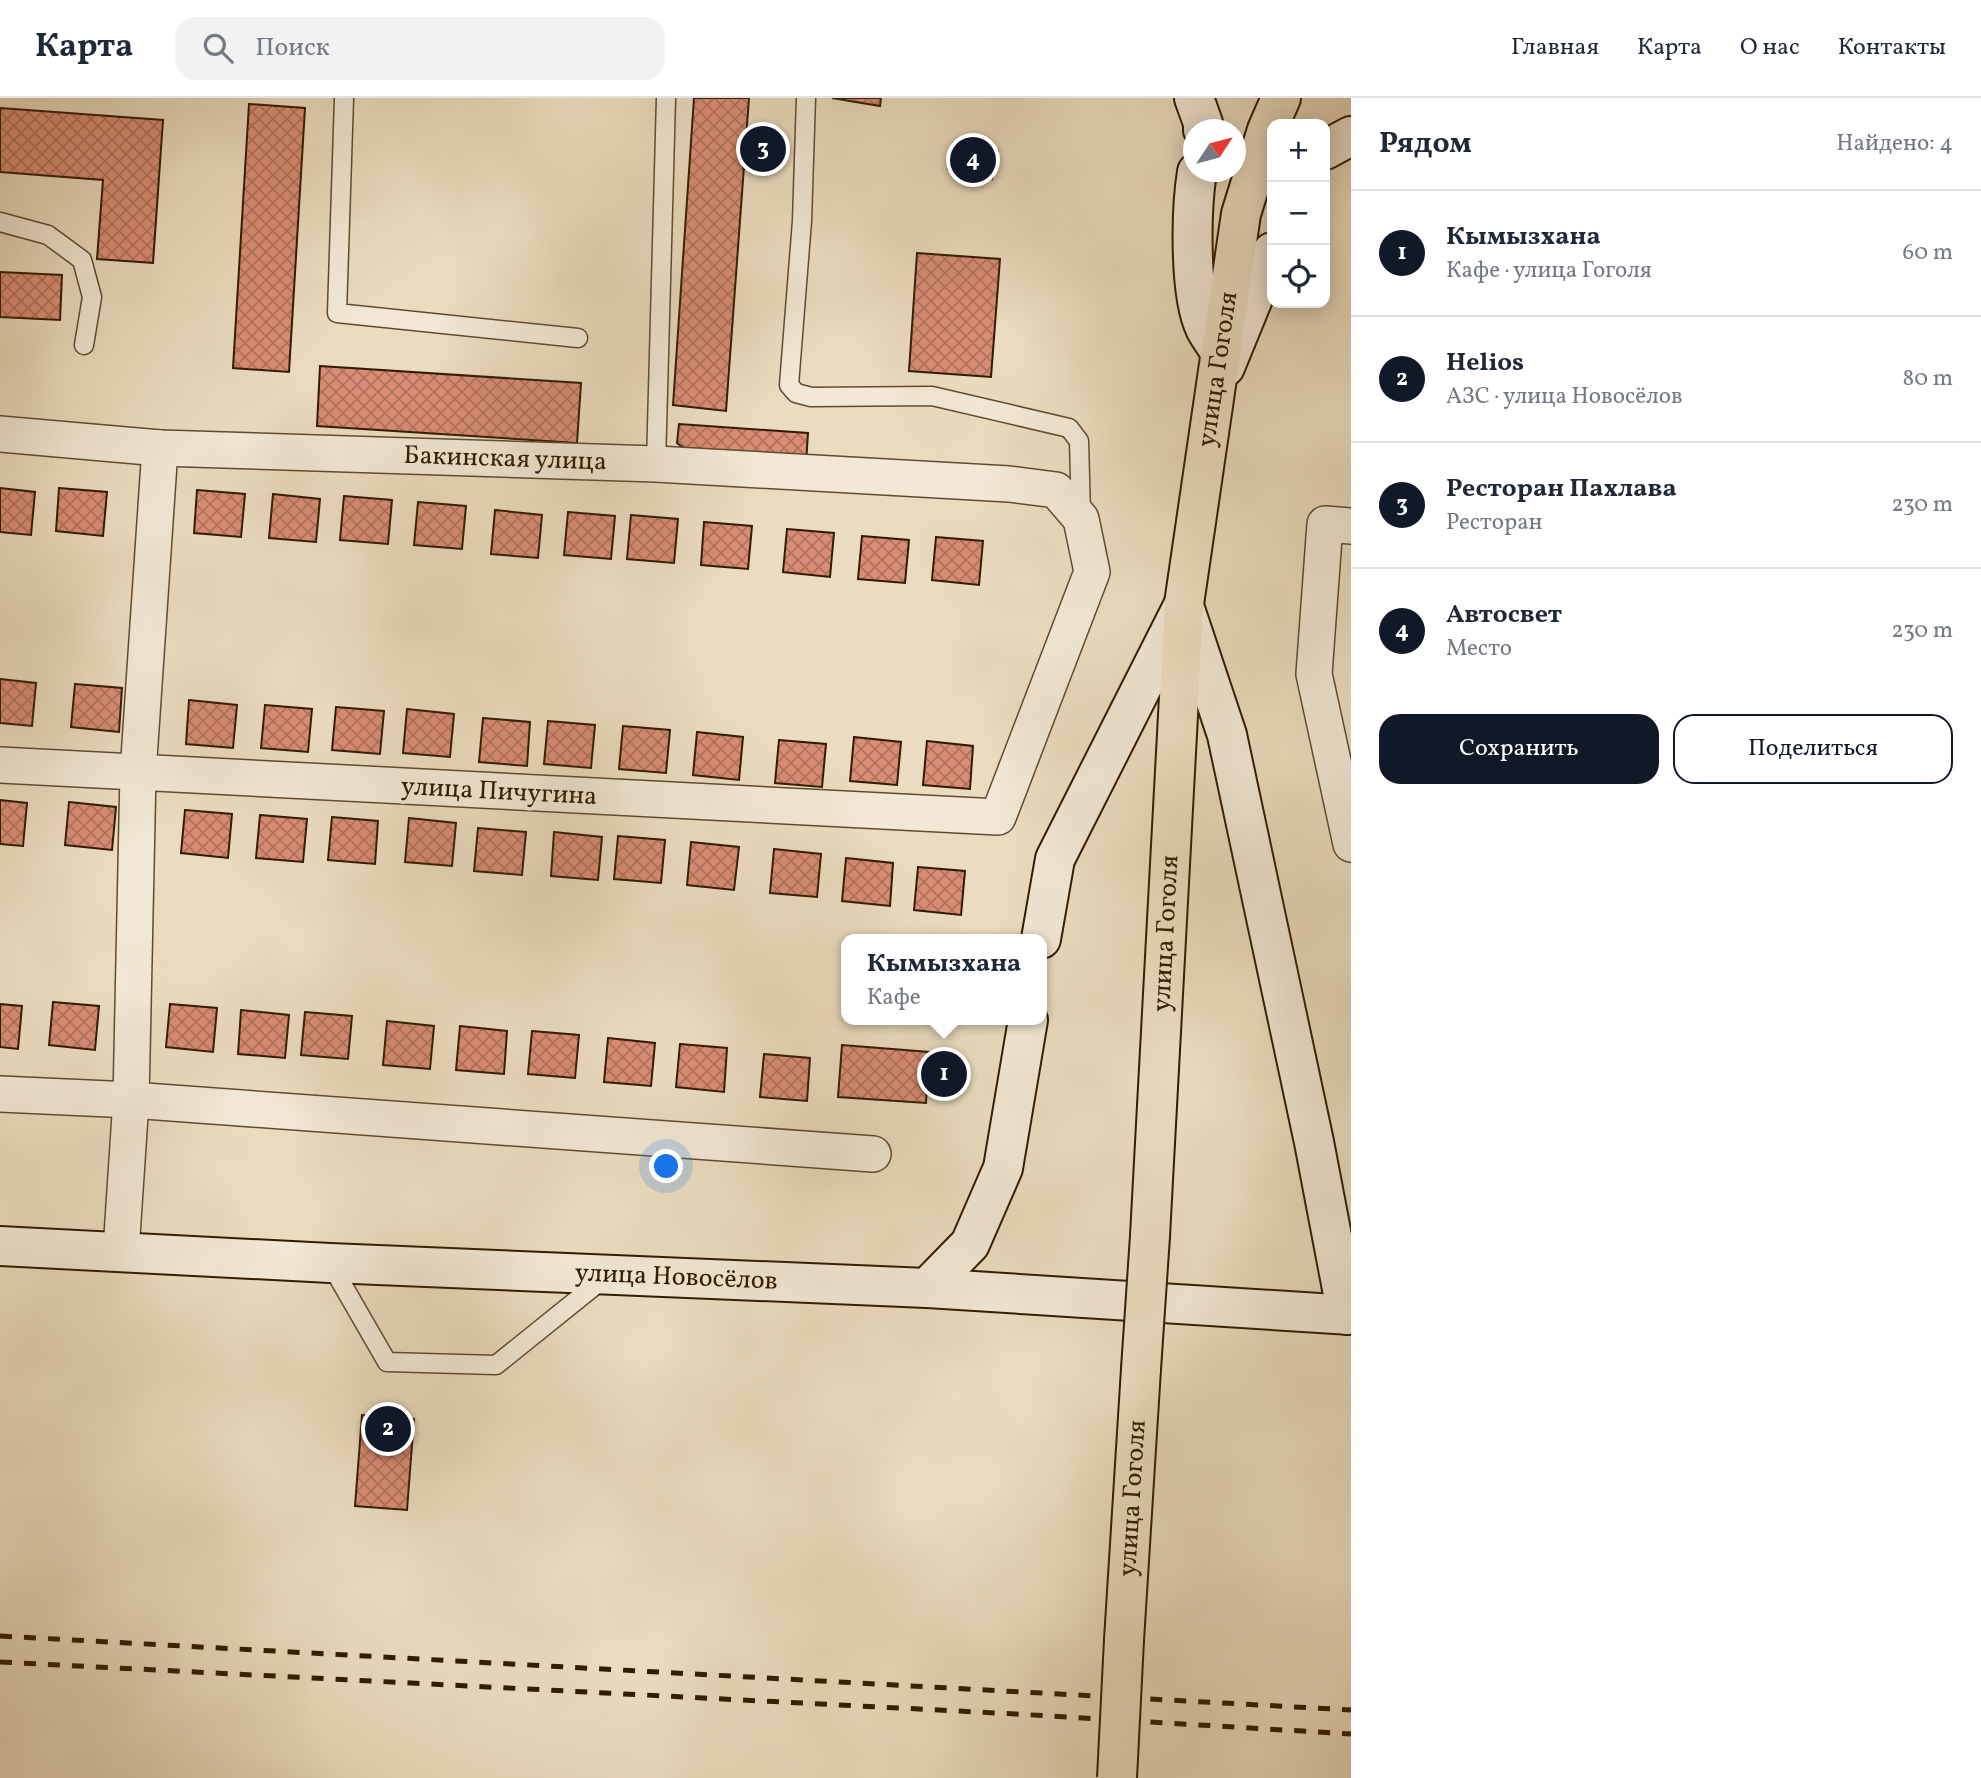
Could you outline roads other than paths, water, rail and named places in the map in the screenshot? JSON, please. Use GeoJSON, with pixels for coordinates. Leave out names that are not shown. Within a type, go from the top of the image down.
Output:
{"type":"FeatureCollection","features":[{"type":"Feature","properties":{"kind":"highway","name":"улица Гоголя"},"geometry":{"type":"LineString","coordinates":[[1116,1778],[1150,1236],[1184,604],[1241,214],[1267,130],[1281,98]]}},
{"type":"Feature","properties":{"kind":"street"},"geometry":{"type":"LineString","coordinates":[[1194,98],[1202,119]]}},
{"type":"Feature","properties":{"kind":"street"},"geometry":{"type":"LineString","coordinates":[[1330,147],[1351,136]]}},
{"type":"Feature","properties":{"kind":"street"},"geometry":{"type":"LineString","coordinates":[[1195,182],[1194,278],[1204,326],[1219,351]]}},
{"type":"Feature","properties":{"kind":"street"},"geometry":{"type":"LineString","coordinates":[[1214,395],[1267,264]]}},
{"type":"Feature","properties":{"kind":"street","name":"Бакинская улица"},"geometry":{"type":"LineString","coordinates":[[0,434],[160,448],[656,464],[1009,484],[1056,490],[1081,519]]}},
{"type":"Feature","properties":{"kind":"street"},"geometry":{"type":"LineString","coordinates":[[121,1251],[131,1100],[138,773],[160,448]]}},
{"type":"Feature","properties":{"kind":"street","name":"улица Пичугина"},"geometry":{"type":"LineString","coordinates":[[0,765],[998,817],[1092,572],[1081,519]]}},
{"type":"Feature","properties":{"kind":"street"},"geometry":{"type":"LineString","coordinates":[[1351,526],[1325,524],[1314,674],[1351,835]]}},
{"type":"Feature","properties":{"kind":"street"},"geometry":{"type":"LineString","coordinates":[[1042,934],[1055,859],[1184,604]]}},
{"type":"Feature","properties":{"kind":"street"},"geometry":{"type":"LineString","coordinates":[[1184,604],[1227,735],[1349,1315]]}},
{"type":"Feature","properties":{"kind":"street"},"geometry":{"type":"LineString","coordinates":[[927,1288],[970,1244],[1003,1168],[1027,1025]]}},
{"type":"Feature","properties":{"kind":"street"},"geometry":{"type":"LineString","coordinates":[[0,1094],[131,1100],[873,1154]]}},
{"type":"Feature","properties":{"kind":"street","name":"улица Новосёлов"},"geometry":{"type":"LineString","coordinates":[[0,1246],[927,1288],[1349,1315]]}},
{"type":"Feature","properties":{"kind":"lane"},"geometry":{"type":"LineString","coordinates":[[344,98],[337,313],[578,338]]}},
{"type":"Feature","properties":{"kind":"lane"},"geometry":{"type":"LineString","coordinates":[[656,464],[666,98]]}},
{"type":"Feature","properties":{"kind":"lane"},"geometry":{"type":"LineString","coordinates":[[806,98],[802,221],[789,385],[796,393],[811,397],[932,396],[1069,428],[1079,441],[1081,519]]}},
{"type":"Feature","properties":{"kind":"lane"},"geometry":{"type":"LineString","coordinates":[[0,222],[48,235],[82,260],[92,297],[84,345]]}},
{"type":"Feature","properties":{"kind":"lane"},"geometry":{"type":"LineString","coordinates":[[330,1263],[387,1362],[496,1365],[608,1274]]}},
{"type":"Feature","properties":{"kind":"railway"},"geometry":{"type":"LineString","coordinates":[[0,1636],[1351,1710]]}},
{"type":"Feature","properties":{"kind":"railway"},"geometry":{"type":"LineString","coordinates":[[0,1662],[1016,1714],[1351,1734]]}},
{"type":"Feature","properties":{"kind":"place","name":"Ресторан Пахлава"},"geometry":{"type":"Point","coordinates":[763,149]}},
{"type":"Feature","properties":{"kind":"place","name":"Автосвет"},"geometry":{"type":"Point","coordinates":[973,160]}},
{"type":"Feature","properties":{"kind":"place","name":"Кымызхана"},"geometry":{"type":"Point","coordinates":[944,1074]}},
{"type":"Feature","properties":{"kind":"place","name":"Helios"},"geometry":{"type":"Point","coordinates":[388,1429]}}]}
